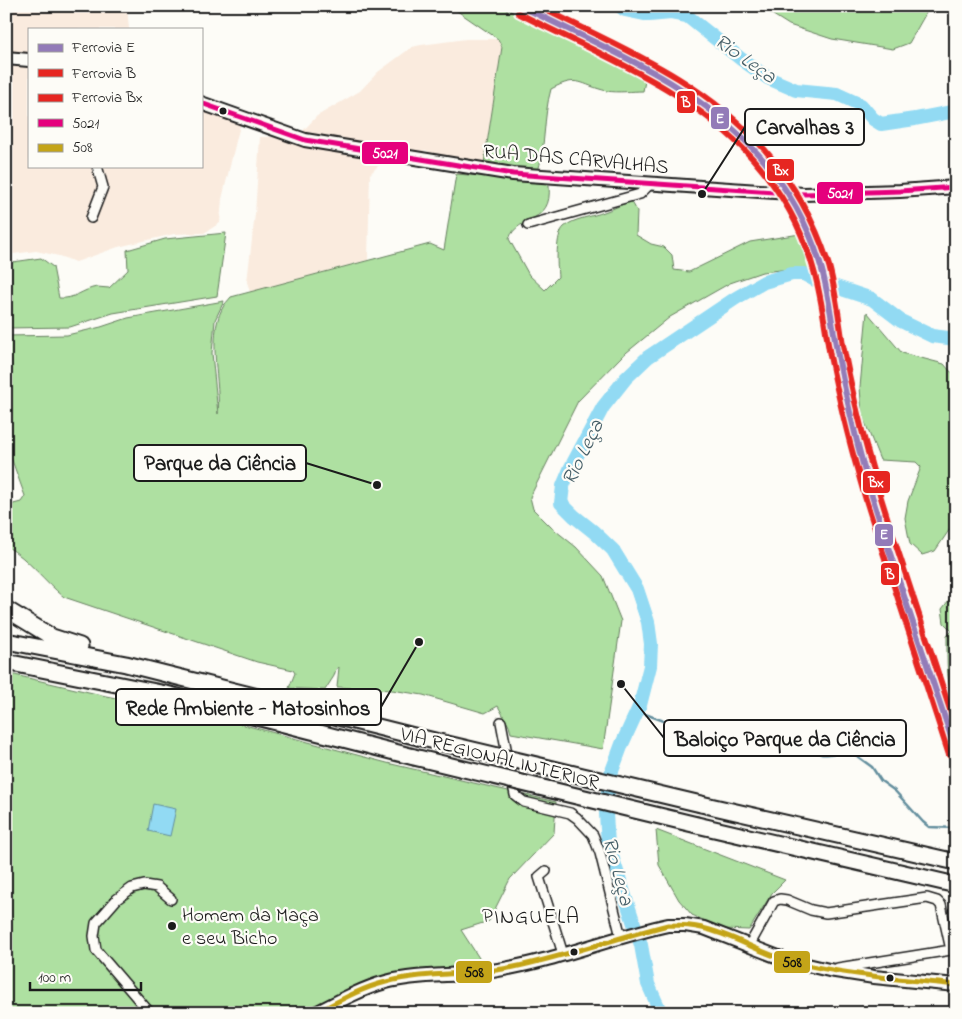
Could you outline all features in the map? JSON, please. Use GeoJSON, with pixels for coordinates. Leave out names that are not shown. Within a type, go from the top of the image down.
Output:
{"type":"FeatureCollection","features":[{"type":"Feature","properties":{"kind":"highway"},"geometry":{"type":"LineString","coordinates":[[6,609],[52,637],[104,652],[126,664]]}},
{"type":"Feature","properties":{"kind":"highway"},"geometry":{"type":"LineString","coordinates":[[6,636],[33,645]]}},
{"type":"Feature","properties":{"kind":"highway","name":"VIA REGIONAL INTERIOR"},"geometry":{"type":"LineString","coordinates":[[6,641],[126,664],[418,737],[956,862]]}},
{"type":"Feature","properties":{"kind":"highway"},"geometry":{"type":"LineString","coordinates":[[6,656],[29,667]]}},
{"type":"Feature","properties":{"kind":"highway","name":"VIA REGIONAL INTERIOR"},"geometry":{"type":"LineString","coordinates":[[6,662],[166,694],[414,757],[956,885]]}},
{"type":"Feature","properties":{"kind":"street"},"geometry":{"type":"LineString","coordinates":[[6,58],[28,60]]}},
{"type":"Feature","properties":{"kind":"street","name":"RUA DAS CARVALHAS"},"geometry":{"type":"LineString","coordinates":[[202,103],[305,140],[513,174],[765,193],[804,194],[900,191],[956,187]]}},
{"type":"Feature","properties":{"kind":"street"},"geometry":{"type":"LineString","coordinates":[[91,218],[103,187],[98,168]]}},
{"type":"Feature","properties":{"kind":"street"},"geometry":{"type":"LineString","coordinates":[[528,225],[640,194],[649,184]]}},
{"type":"Feature","properties":{"kind":"street"},"geometry":{"type":"LineString","coordinates":[[501,722],[515,795],[524,802],[570,814],[577,818],[593,835],[600,853],[623,937]]}},
{"type":"Feature","properties":{"kind":"street"},"geometry":{"type":"LineString","coordinates":[[546,871],[539,877],[563,954]]}},
{"type":"Feature","properties":{"kind":"street"},"geometry":{"type":"LineString","coordinates":[[150,1013],[96,950],[94,936],[96,923],[117,899],[132,888],[144,885],[158,887],[171,900]]}},
{"type":"Feature","properties":{"kind":"street"},"geometry":{"type":"LineString","coordinates":[[749,946],[774,901],[780,899],[826,913],[927,898],[937,901],[941,905],[951,950],[829,970]]}},
{"type":"Feature","properties":{"kind":"street"},"geometry":{"type":"LineString","coordinates":[[316,1013],[385,982],[425,976],[491,971],[563,954],[668,924],[704,928],[786,960],[829,970],[874,977],[956,985]]}},
{"type":"Feature","properties":{"kind":"shaded area"},"geometry":{"type":"Polygon","coordinates":[[[6,6],[127,6],[129,28],[28,28],[28,168],[202,168],[202,96],[242,114],[246,121],[240,126],[237,137],[222,199],[220,223],[204,233],[174,234],[118,247],[76,262],[36,251],[6,255],[6,6]]]}},
{"type":"Feature","properties":{"kind":"shaded area"},"geometry":{"type":"Polygon","coordinates":[[[466,39],[498,39],[502,47],[482,176],[456,174],[426,150],[389,163],[382,162],[370,174],[368,260],[250,292],[247,282],[255,214],[260,137],[298,136],[317,116],[360,91],[378,72],[412,47],[466,39]]]}},
{"type":"Feature","properties":{"kind":"green space"},"geometry":{"type":"Polygon","coordinates":[[[450,6],[499,6],[604,53],[636,73],[645,81],[643,91],[607,91],[574,81],[551,89],[542,154],[537,175],[549,186],[549,198],[546,207],[534,218],[513,231],[509,239],[529,275],[545,290],[558,277],[558,243],[559,236],[564,227],[630,201],[637,211],[636,235],[651,244],[664,247],[672,255],[674,270],[689,272],[750,242],[800,234],[809,242],[811,269],[799,268],[762,272],[730,283],[670,317],[621,357],[578,401],[530,497],[533,509],[551,527],[576,547],[603,576],[621,621],[603,749],[511,733],[498,706],[485,713],[423,695],[392,690],[337,687],[339,667],[336,669],[325,690],[289,688],[295,673],[293,670],[257,662],[64,597],[22,557],[6,546],[6,506],[21,502],[25,496],[6,444],[6,336],[67,335],[128,318],[224,301],[215,320],[212,353],[218,414],[215,333],[222,309],[231,297],[430,244],[444,250],[456,174],[482,176],[502,47],[498,39],[450,6]]]}},
{"type":"Feature","properties":{"kind":"green space"},"geometry":{"type":"Polygon","coordinates":[[[759,6],[930,6],[909,43],[893,49],[832,39],[789,25],[759,6]]]}},
{"type":"Feature","properties":{"kind":"green space"},"geometry":{"type":"Polygon","coordinates":[[[226,233],[217,296],[113,313],[70,327],[6,328],[6,263],[41,258],[53,267],[59,298],[64,298],[92,288],[109,288],[128,270],[127,250],[165,239],[226,233]]]}},
{"type":"Feature","properties":{"kind":"green space"},"geometry":{"type":"Polygon","coordinates":[[[867,312],[902,353],[944,364],[956,375],[956,520],[935,551],[922,555],[910,544],[905,518],[908,501],[921,467],[916,462],[880,460],[862,415],[860,387],[867,312]]]}},
{"type":"Feature","properties":{"kind":"green space"},"geometry":{"type":"Polygon","coordinates":[[[956,591],[956,710],[950,692],[947,664],[947,636],[952,631],[944,623],[942,609],[956,591]]]}},
{"type":"Feature","properties":{"kind":"green space"},"geometry":{"type":"Polygon","coordinates":[[[6,673],[106,696],[222,719],[387,763],[556,802],[554,833],[510,879],[489,921],[461,930],[479,958],[478,966],[385,976],[298,1013],[6,1013],[6,673]]]}},
{"type":"Feature","properties":{"kind":"green space"},"geometry":{"type":"Polygon","coordinates":[[[656,830],[785,880],[772,893],[749,930],[723,929],[692,915],[679,900],[659,865],[656,830]]]}},
{"type":"Feature","properties":{"kind":"water"},"geometry":{"type":"Polygon","coordinates":[[[153,804],[176,809],[170,836],[148,831],[153,804]]]}},
{"type":"Feature","properties":{"kind":"waterway","name":"Rio Leça"},"geometry":{"type":"LineString","coordinates":[[620,6],[625,10],[649,15],[671,13],[687,16],[768,78],[796,90],[837,94],[861,105],[873,119],[881,124],[956,111]]}},
{"type":"Feature","properties":{"kind":"waterway","name":"Rio Leça"},"geometry":{"type":"LineString","coordinates":[[661,1013],[648,984],[641,945],[608,844],[606,814],[609,779],[622,744],[640,705],[650,666],[651,644],[648,622],[637,589],[613,550],[561,503],[563,486],[571,467],[603,407],[626,378],[648,357],[736,298],[764,282],[792,274],[804,274],[815,280],[872,299],[901,321],[932,336],[956,339]]}},
{"type":"Feature","properties":{"kind":"waterway"},"geometry":{"type":"LineString","coordinates":[[637,711],[672,724],[707,722],[778,732],[821,754],[850,751],[872,767],[881,781],[895,791],[929,827],[956,828]]}},
{"type":"Feature","properties":{"kind":"rail line","name":"E"},"geometry":{"type":"LineString","coordinates":[[521,6],[647,69],[705,106],[732,128],[758,154],[788,193],[811,238],[822,270],[843,382],[865,472],[956,752]]}},
{"type":"Feature","properties":{"kind":"rail line","name":"Bx"},"geometry":{"type":"LineString","coordinates":[[538,6],[659,67],[714,103],[765,150],[795,191],[818,235],[829,266],[848,372],[868,453],[956,728]]}},
{"type":"Feature","properties":{"kind":"rail line","name":"B"},"geometry":{"type":"LineString","coordinates":[[518,13],[643,75],[701,112],[728,134],[753,159],[782,198],[804,241],[817,282],[830,356],[846,429],[869,511],[949,755]]}},
{"type":"Feature","properties":{"kind":"transit line","name":"5021"},"geometry":{"type":"LineString","coordinates":[[202,103],[305,140],[513,174],[804,194],[956,187]]}},
{"type":"Feature","properties":{"kind":"transit line","name":"508"},"geometry":{"type":"LineString","coordinates":[[316,1013],[359,991],[386,982],[418,976],[482,972],[514,967],[553,958],[668,925],[694,926],[713,931],[778,958],[810,966],[872,976],[956,985]]}},
{"type":"Feature","properties":{"kind":"place","name":"Carvalhas 3"},"geometry":{"type":"Point","coordinates":[702,194]}},
{"type":"Feature","properties":{"kind":"place","name":"Parque da Ciência"},"geometry":{"type":"Point","coordinates":[377,485]}},
{"type":"Feature","properties":{"kind":"place","name":"Rede Ambiente - Matosinhos"},"geometry":{"type":"Point","coordinates":[419,642]}},
{"type":"Feature","properties":{"kind":"place","name":"Baloiço Parque da Ciência"},"geometry":{"type":"Point","coordinates":[621,684]}},
{"type":"Feature","properties":{"kind":"place","name":"Homem da Maça e seu Bicho"},"geometry":{"type":"Point","coordinates":[172,926]}},
{"type":"Feature","properties":{"kind":"district","name":"PINGUELA"},"geometry":{"type":"Point","coordinates":[531,916]}}]}
